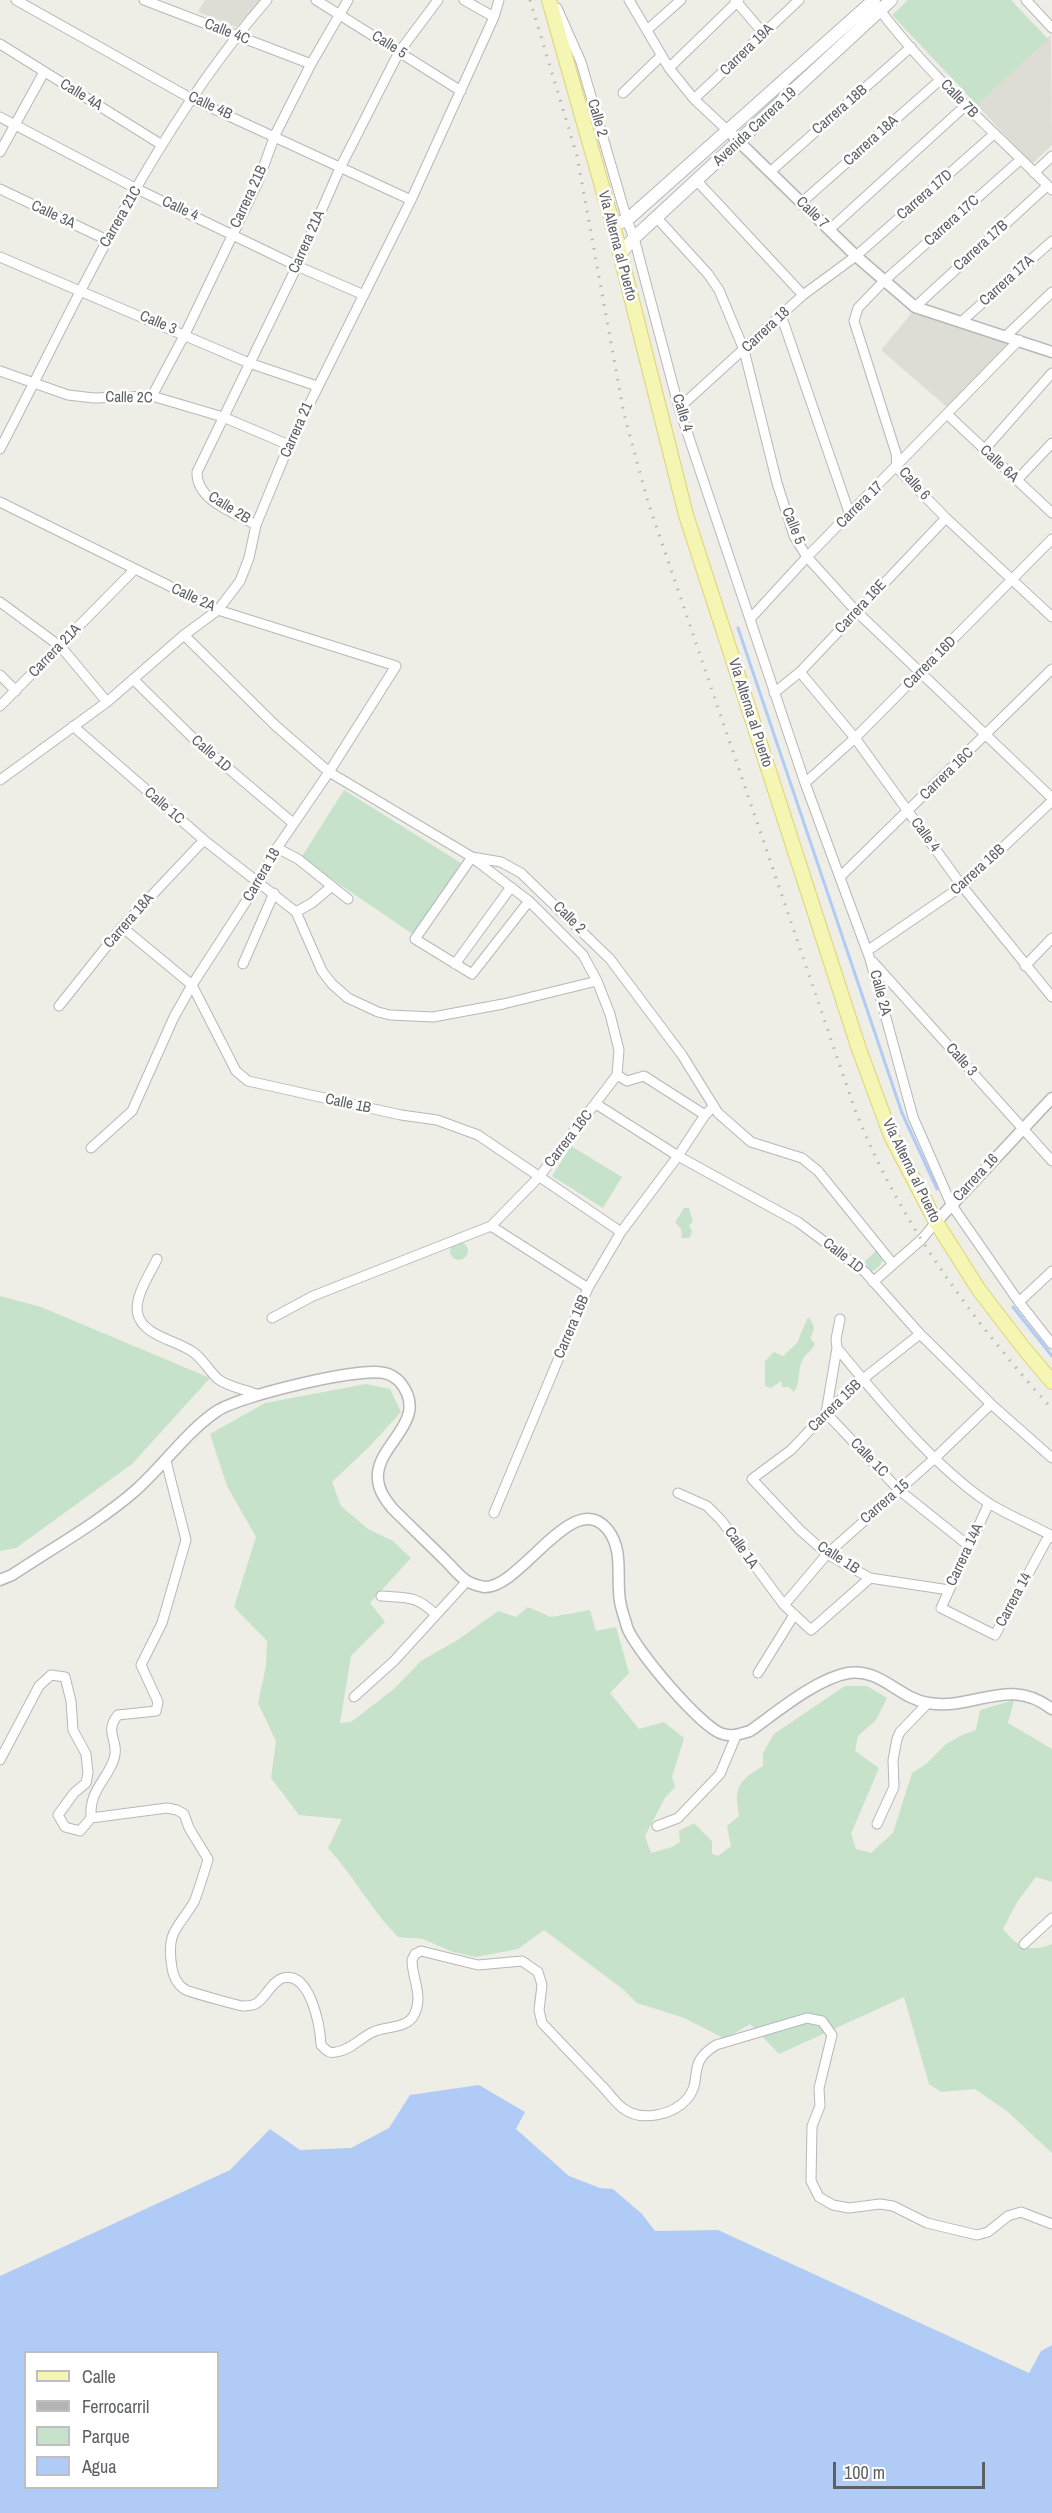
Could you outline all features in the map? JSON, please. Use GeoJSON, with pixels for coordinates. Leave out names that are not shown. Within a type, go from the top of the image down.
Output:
{"type":"FeatureCollection","features":[{"type":"Feature","properties":{"kind":"main road","name":"Vía Alterna al Puerto"},"geometry":{"type":"LineString","coordinates":[[551,0],[613,225],[686,515],[859,1049],[891,1136],[945,1212],[979,1290],[1052,1382]]}},
{"type":"Feature","properties":{"kind":"main road","name":"Avenida Carrera 19"},"geometry":{"type":"LineString","coordinates":[[613,225],[627,220],[728,130],[876,4],[891,0]]}},
{"type":"Feature","properties":{"kind":"main road","name":"Avenida Carrera 19"},"geometry":{"type":"LineString","coordinates":[[620,254],[634,238],[739,142],[876,4]]}},
{"type":"Feature","properties":{"kind":"street","name":"Calle 4B"},"geometry":{"type":"LineString","coordinates":[[16,0],[192,99],[275,135],[411,200]]}},
{"type":"Feature","properties":{"kind":"street","name":"Calle 4C"},"geometry":{"type":"LineString","coordinates":[[144,0],[310,64]]}},
{"type":"Feature","properties":{"kind":"street","name":"Carrera 21C"},"geometry":{"type":"LineString","coordinates":[[0,449],[107,240],[162,144],[236,36],[267,0]]}},
{"type":"Feature","properties":{"kind":"street","name":"Calle 5"},"geometry":{"type":"LineString","coordinates":[[316,0],[461,91]]}},
{"type":"Feature","properties":{"kind":"street","name":"Carrera 21B"},"geometry":{"type":"LineString","coordinates":[[152,396],[185,334],[258,182],[275,135],[310,64],[348,0]]}},
{"type":"Feature","properties":{"kind":"street","name":"Carrera 21A"},"geometry":{"type":"LineString","coordinates":[[202,492],[197,472],[297,266],[340,168],[399,52],[438,0]]}},
{"type":"Feature","properties":{"kind":"street"},"geometry":{"type":"LineString","coordinates":[[464,0],[494,17]]}},
{"type":"Feature","properties":{"kind":"street","name":"Carrera 21"},"geometry":{"type":"LineString","coordinates":[[0,780],[107,702],[184,635],[218,610],[240,581],[249,558],[256,525],[289,445],[411,200],[494,17],[499,0]]}},
{"type":"Feature","properties":{"kind":"street","name":"Calle 2"},"geometry":{"type":"LineString","coordinates":[[551,0],[581,62],[634,238]]}},
{"type":"Feature","properties":{"kind":"street","name":"Calle 7"},"geometry":{"type":"LineString","coordinates":[[628,0],[661,56],[694,99],[856,256],[915,307],[1050,349]]}},
{"type":"Feature","properties":{"kind":"street"},"geometry":{"type":"LineString","coordinates":[[647,30],[681,0]]}},
{"type":"Feature","properties":{"kind":"street","name":"Carrera 19A"},"geometry":{"type":"LineString","coordinates":[[694,99],[798,0]]}},
{"type":"Feature","properties":{"kind":"street"},"geometry":{"type":"LineString","coordinates":[[669,68],[737,1],[764,34]]}},
{"type":"Feature","properties":{"kind":"street"},"geometry":{"type":"LineString","coordinates":[[1027,1],[1052,28]]}},
{"type":"Feature","properties":{"kind":"street","name":"Calle 7B"},"geometry":{"type":"LineString","coordinates":[[876,4],[940,80],[1050,188]]}},
{"type":"Feature","properties":{"kind":"street","name":"Calle 4A"},"geometry":{"type":"LineString","coordinates":[[0,44],[162,144]]}},
{"type":"Feature","properties":{"kind":"street","name":"Carrera 18B"},"geometry":{"type":"LineString","coordinates":[[770,172],[911,47]]}},
{"type":"Feature","properties":{"kind":"street"},"geometry":{"type":"LineString","coordinates":[[623,93],[661,56]]}},
{"type":"Feature","properties":{"kind":"street"},"geometry":{"type":"LineString","coordinates":[[0,152],[44,72]]}},
{"type":"Feature","properties":{"kind":"street","name":"Carrera 18A"},"geometry":{"type":"LineString","coordinates":[[801,203],[940,80]]}},
{"type":"Feature","properties":{"kind":"street"},"geometry":{"type":"LineString","coordinates":[[829,230],[965,106]]}},
{"type":"Feature","properties":{"kind":"street","name":"Calle 4"},"geometry":{"type":"LineString","coordinates":[[0,117],[16,123],[137,189],[297,266],[364,295]]}},
{"type":"Feature","properties":{"kind":"street","name":"Carrera 17D"},"geometry":{"type":"LineString","coordinates":[[856,256],[994,134]]}},
{"type":"Feature","properties":{"kind":"street"},"geometry":{"type":"LineString","coordinates":[[1035,173],[1052,156]]}},
{"type":"Feature","properties":{"kind":"street","name":"Carrera 17C"},"geometry":{"type":"LineString","coordinates":[[884,281],[1020,160]]}},
{"type":"Feature","properties":{"kind":"street"},"geometry":{"type":"LineString","coordinates":[[697,181],[802,295]]}},
{"type":"Feature","properties":{"kind":"street","name":"Carrera 17B"},"geometry":{"type":"LineString","coordinates":[[915,307],[1050,188]]}},
{"type":"Feature","properties":{"kind":"street","name":"Calle 3A"},"geometry":{"type":"LineString","coordinates":[[0,189],[107,240]]}},
{"type":"Feature","properties":{"kind":"street","name":"Calle 5"},"geometry":{"type":"LineString","coordinates":[[657,218],[708,274],[719,290],[744,350],[777,483],[794,537],[807,557],[856,611],[1052,800]]}},
{"type":"Feature","properties":{"kind":"street","name":"Calle 4"},"geometry":{"type":"LineString","coordinates":[[634,238],[680,408],[750,619]]}},
{"type":"Feature","properties":{"kind":"street","name":"Carrera 17A"},"geometry":{"type":"LineString","coordinates":[[961,322],[1052,241]]}},
{"type":"Feature","properties":{"kind":"street","name":"Carrera 18"},"geometry":{"type":"LineString","coordinates":[[680,408],[802,295],[856,256]]}},
{"type":"Feature","properties":{"kind":"street","name":"Calle 3"},"geometry":{"type":"LineString","coordinates":[[0,257],[249,363],[317,386]]}},
{"type":"Feature","properties":{"kind":"street","name":"Calle 6"},"geometry":{"type":"LineString","coordinates":[[884,281],[858,308],[854,321],[896,453],[897,468],[946,518],[1052,617]]}},
{"type":"Feature","properties":{"kind":"street"},"geometry":{"type":"LineString","coordinates":[[1006,336],[1052,292]]}},
{"type":"Feature","properties":{"kind":"street"},"geometry":{"type":"LineString","coordinates":[[782,315],[850,515]]}},
{"type":"Feature","properties":{"kind":"street","name":"Carrera 17"},"geometry":{"type":"LineString","coordinates":[[750,619],[807,557],[897,468],[1019,340]]}},
{"type":"Feature","properties":{"kind":"street","name":"Calle 2C"},"geometry":{"type":"LineString","coordinates":[[0,371],[68,395],[94,398],[152,396],[223,417],[289,445]]}},
{"type":"Feature","properties":{"kind":"street"},"geometry":{"type":"LineString","coordinates":[[984,450],[1052,373]]}},
{"type":"Feature","properties":{"kind":"street","name":"Calle 6A"},"geometry":{"type":"LineString","coordinates":[[947,414],[1052,513]]}},
{"type":"Feature","properties":{"kind":"street"},"geometry":{"type":"LineString","coordinates":[[1017,480],[1052,443]]}},
{"type":"Feature","properties":{"kind":"street","name":"Calle 2B"},"geometry":{"type":"LineString","coordinates":[[202,492],[256,525]]}},
{"type":"Feature","properties":{"kind":"street","name":"Calle 2A"},"geometry":{"type":"LineString","coordinates":[[0,502],[218,610],[396,666]]}},
{"type":"Feature","properties":{"kind":"street","name":"Carrera 16E"},"geometry":{"type":"LineString","coordinates":[[774,693],[800,672],[946,518]]}},
{"type":"Feature","properties":{"kind":"street","name":"Carrera 16D"},"geometry":{"type":"LineString","coordinates":[[805,783],[855,738],[1052,539]]}},
{"type":"Feature","properties":{"kind":"street","name":"Carrera 21A"},"geometry":{"type":"LineString","coordinates":[[0,706],[134,570]]}},
{"type":"Feature","properties":{"kind":"street"},"geometry":{"type":"LineString","coordinates":[[0,602],[61,646],[107,702]]}},
{"type":"Feature","properties":{"kind":"street","name":"Calle 2A"},"geometry":{"type":"LineString","coordinates":[[750,619],[805,783],[869,955],[913,1117],[945,1212],[1052,1344]]}},
{"type":"Feature","properties":{"kind":"street","name":"Calle 2"},"geometry":{"type":"LineString","coordinates":[[184,635],[276,726],[329,772],[472,857],[501,862],[522,873],[610,959],[682,1055],[718,1113],[751,1142],[802,1158],[818,1171],[893,1264]]}},
{"type":"Feature","properties":{"kind":"street","name":"Carrera 18"},"geometry":{"type":"LineString","coordinates":[[91,1148],[132,1110],[174,1017],[192,985],[258,883],[277,848],[329,772],[396,666]]}},
{"type":"Feature","properties":{"kind":"street","name":"Carrera 16C"},"geometry":{"type":"LineString","coordinates":[[840,877],[1052,669]]}},
{"type":"Feature","properties":{"kind":"street","name":"Calle 4"},"geometry":{"type":"LineString","coordinates":[[800,672],[855,738],[962,886],[1025,966],[1052,996]]}},
{"type":"Feature","properties":{"kind":"street"},"geometry":{"type":"LineString","coordinates":[[0,675],[16,691]]}},
{"type":"Feature","properties":{"kind":"street","name":"Calle 1D"},"geometry":{"type":"LineString","coordinates":[[133,679],[196,741],[293,823]]}},
{"type":"Feature","properties":{"kind":"street","name":"Calle 1C"},"geometry":{"type":"LineString","coordinates":[[73,726],[204,840],[296,912]]}},
{"type":"Feature","properties":{"kind":"street","name":"Carrera 16B"},"geometry":{"type":"LineString","coordinates":[[869,955],[962,886],[1052,800]]}},
{"type":"Feature","properties":{"kind":"street","name":"Carrera 18A"},"geometry":{"type":"LineString","coordinates":[[59,1006],[122,927],[204,840]]}},
{"type":"Feature","properties":{"kind":"street"},"geometry":{"type":"LineString","coordinates":[[277,848],[298,859],[348,899]]}},
{"type":"Feature","properties":{"kind":"street"},"geometry":{"type":"LineString","coordinates":[[529,901],[472,974],[415,939],[472,857],[529,901],[577,948],[597,981],[610,1014],[619,1050],[617,1075],[627,1081],[644,1076],[705,1115]]}},
{"type":"Feature","properties":{"kind":"street"},"geometry":{"type":"LineString","coordinates":[[332,886],[312,903],[296,912],[322,970],[332,984],[348,998],[378,1012],[390,1015],[433,1017],[503,1004],[597,981]]}},
{"type":"Feature","properties":{"kind":"street"},"geometry":{"type":"LineString","coordinates":[[455,964],[511,887]]}},
{"type":"Feature","properties":{"kind":"street"},"geometry":{"type":"LineString","coordinates":[[243,964],[274,893]]}},
{"type":"Feature","properties":{"kind":"street","name":"Calle 1B"},"geometry":{"type":"LineString","coordinates":[[122,927],[192,985],[236,1071],[248,1081],[401,1115],[454,1124],[478,1136],[621,1232]]}},
{"type":"Feature","properties":{"kind":"street"},"geometry":{"type":"LineString","coordinates":[[1025,966],[1052,938]]}},
{"type":"Feature","properties":{"kind":"street","name":"Calle 3"},"geometry":{"type":"LineString","coordinates":[[869,955],[1052,1161]]}},
{"type":"Feature","properties":{"kind":"street","name":"Carrera 16C"},"geometry":{"type":"LineString","coordinates":[[272,1318],[313,1296],[491,1226],[539,1177],[617,1075]]}},
{"type":"Feature","properties":{"kind":"street","name":"Carrera 16"},"geometry":{"type":"LineString","coordinates":[[873,1282],[922,1239],[1052,1098]]}},
{"type":"Feature","properties":{"kind":"street","name":"Calle 1D"},"geometry":{"type":"LineString","coordinates":[[596,1104],[678,1156],[798,1222],[865,1272],[920,1334],[991,1404],[1052,1458]]}},
{"type":"Feature","properties":{"kind":"street","name":"Carrera 16B"},"geometry":{"type":"LineString","coordinates":[[494,1513],[588,1288],[621,1232],[678,1156],[705,1115],[714,1106]]}},
{"type":"Feature","properties":{"kind":"street"},"geometry":{"type":"LineString","coordinates":[[491,1226],[588,1288]]}},
{"type":"Feature","properties":{"kind":"street"},"geometry":{"type":"LineString","coordinates":[[157,1259],[137,1302],[138,1315],[146,1329],[191,1350],[223,1382],[256,1394]]}},
{"type":"Feature","properties":{"kind":"street"},"geometry":{"type":"LineString","coordinates":[[1019,1302],[1052,1271]]}},
{"type":"Feature","properties":{"kind":"street"},"geometry":{"type":"LineString","coordinates":[[826,1413],[840,1318]]}},
{"type":"Feature","properties":{"kind":"street","name":"Carrera 15B"},"geometry":{"type":"LineString","coordinates":[[752,1479],[791,1450],[863,1379],[920,1334]]}},
{"type":"Feature","properties":{"kind":"street"},"geometry":{"type":"LineString","coordinates":[[837,1348],[935,1458],[958,1480],[989,1503],[1052,1536]]}},
{"type":"Feature","properties":{"kind":"street"},"geometry":{"type":"LineString","coordinates":[[0,1580],[12,1575],[106,1513],[136,1490],[198,1426],[218,1410],[256,1394],[372,1371],[386,1373],[398,1379],[409,1395],[410,1409],[402,1430],[380,1465],[378,1479],[382,1494],[392,1508],[467,1581],[484,1587],[498,1585],[510,1578],[563,1527],[581,1521],[596,1521],[606,1528],[614,1539],[618,1555],[620,1600],[628,1630],[668,1684],[707,1726],[722,1734],[736,1736],[750,1731],[820,1684],[848,1673],[867,1672],[917,1700],[928,1703],[948,1704],[1006,1694],[1024,1694],[1041,1700],[1052,1709]]}},
{"type":"Feature","properties":{"kind":"street","name":"Carrera 15"},"geometry":{"type":"LineString","coordinates":[[784,1605],[827,1554],[935,1458],[991,1404]]}},
{"type":"Feature","properties":{"kind":"street","name":"Calle 1C"},"geometry":{"type":"LineString","coordinates":[[826,1413],[899,1490],[969,1546]]}},
{"type":"Feature","properties":{"kind":"street"},"geometry":{"type":"LineString","coordinates":[[91,1818],[90,1807],[93,1798],[99,1782],[113,1762],[116,1750],[111,1723],[118,1715],[145,1714],[156,1711],[158,1706],[141,1665],[162,1623],[186,1540],[166,1461]]}},
{"type":"Feature","properties":{"kind":"street","name":"Calle 1B"},"geometry":{"type":"LineString","coordinates":[[752,1479],[800,1530],[827,1554],[870,1578],[949,1590]]}},
{"type":"Feature","properties":{"kind":"street","name":"Calle 1A"},"geometry":{"type":"LineString","coordinates":[[678,1493],[708,1506],[784,1605],[811,1630],[870,1578]]}},
{"type":"Feature","properties":{"kind":"street","name":"Carrera 14A"},"geometry":{"type":"LineString","coordinates":[[941,1608],[989,1503]]}},
{"type":"Feature","properties":{"kind":"street","name":"Carrera 14"},"geometry":{"type":"LineString","coordinates":[[941,1608],[995,1635],[1046,1541],[1052,1536]]}},
{"type":"Feature","properties":{"kind":"street"},"geometry":{"type":"LineString","coordinates":[[354,1697],[394,1661],[467,1581]]}},
{"type":"Feature","properties":{"kind":"street"},"geometry":{"type":"LineString","coordinates":[[381,1596],[416,1599],[423,1602],[436,1615]]}},
{"type":"Feature","properties":{"kind":"street"},"geometry":{"type":"LineString","coordinates":[[758,1673],[794,1615]]}},
{"type":"Feature","properties":{"kind":"street"},"geometry":{"type":"LineString","coordinates":[[0,1760],[39,1686],[51,1675],[65,1677],[71,1701],[74,1730],[86,1754],[88,1773],[86,1783],[74,1793],[58,1815],[65,1827],[80,1831],[91,1818],[167,1808],[184,1814],[189,1828],[208,1859],[195,1900],[178,1923],[169,1942],[172,1970],[176,1980],[185,1990],[243,2006],[256,2004],[280,1979],[294,1977],[300,1981],[317,2014],[321,2045],[327,2052],[334,2053],[347,2049],[374,2031],[406,2023],[414,2016],[419,1997],[412,1960],[414,1954],[421,1951],[478,1965],[522,1961],[538,1971],[542,1985],[539,2010],[542,2023],[624,2110],[645,2118],[662,2114],[684,2102],[692,2093],[697,2062],[704,2052],[716,2045],[807,2018],[822,2020],[832,2035],[819,2088],[820,2106],[812,2126],[811,2181],[819,2197],[833,2205],[849,2208],[879,2204],[893,2206],[927,2223],[977,2235],[988,2232],[1008,2216],[1021,2212],[1052,2224]]}},
{"type":"Feature","properties":{"kind":"street"},"geometry":{"type":"LineString","coordinates":[[878,1824],[894,1787],[893,1760],[897,1738],[928,1703]]}},
{"type":"Feature","properties":{"kind":"street"},"geometry":{"type":"LineString","coordinates":[[657,1826],[678,1818],[720,1774],[736,1736]]}},
{"type":"Feature","properties":{"kind":"street"},"geometry":{"type":"LineString","coordinates":[[1024,1944],[1052,1918]]}},
{"type":"Feature","properties":{"kind":"shaded area"},"geometry":{"type":"Polygon","coordinates":[[[205,0],[261,0],[236,27],[198,12],[205,0]]]}},
{"type":"Feature","properties":{"kind":"shaded area"},"geometry":{"type":"Polygon","coordinates":[[[1051,35],[1052,145],[1032,164],[977,105],[1051,35]]]}},
{"type":"Feature","properties":{"kind":"shaded area"},"geometry":{"type":"Polygon","coordinates":[[[915,309],[1013,343],[948,408],[881,350],[915,309]]]}},
{"type":"Feature","properties":{"kind":"green space"},"geometry":{"type":"Polygon","coordinates":[[[908,0],[1011,0],[1048,39],[977,105],[892,15],[908,0]]]}},
{"type":"Feature","properties":{"kind":"green space"},"geometry":{"type":"Polygon","coordinates":[[[344,790],[461,863],[414,935],[301,858],[344,790]]]}},
{"type":"Feature","properties":{"kind":"green space"},"geometry":{"type":"Polygon","coordinates":[[[571,1146],[622,1177],[603,1208],[552,1176],[571,1146]]]}},
{"type":"Feature","properties":{"kind":"green space"},"geometry":{"type":"Polygon","coordinates":[[[684,1208],[689,1208],[693,1221],[689,1226],[692,1231],[690,1238],[682,1238],[681,1229],[675,1222],[684,1208]]]}},
{"type":"Feature","properties":{"kind":"green space"},"geometry":{"type":"Polygon","coordinates":[[[459,1242],[465,1245],[468,1251],[465,1257],[459,1260],[453,1257],[450,1251],[453,1245],[459,1242]]]}},
{"type":"Feature","properties":{"kind":"green space"},"geometry":{"type":"Polygon","coordinates":[[[878,1249],[884,1255],[882,1261],[878,1268],[870,1272],[862,1264],[878,1249]]]}},
{"type":"Feature","properties":{"kind":"green space"},"geometry":{"type":"Polygon","coordinates":[[[0,1296],[41,1307],[210,1378],[132,1464],[16,1548],[0,1551],[0,1296]]]}},
{"type":"Feature","properties":{"kind":"green space"},"geometry":{"type":"Polygon","coordinates":[[[808,1317],[813,1327],[810,1338],[815,1344],[803,1359],[794,1392],[789,1387],[782,1387],[781,1381],[771,1388],[765,1386],[765,1361],[774,1352],[783,1356],[797,1343],[808,1317]]]}},
{"type":"Feature","properties":{"kind":"green space"},"geometry":{"type":"Polygon","coordinates":[[[366,1384],[390,1389],[401,1412],[332,1482],[341,1506],[368,1529],[393,1541],[411,1558],[370,1603],[385,1622],[351,1656],[340,1723],[351,1722],[394,1689],[421,1661],[459,1639],[498,1611],[516,1617],[528,1607],[551,1617],[590,1610],[596,1631],[616,1627],[629,1673],[610,1693],[639,1729],[664,1722],[684,1738],[672,1777],[675,1787],[665,1798],[645,1836],[651,1853],[672,1847],[680,1842],[679,1831],[694,1823],[712,1841],[712,1854],[718,1856],[731,1846],[727,1826],[739,1816],[738,1791],[748,1776],[763,1766],[763,1753],[774,1734],[845,1686],[867,1686],[887,1698],[876,1720],[858,1736],[855,1751],[879,1768],[851,1834],[856,1849],[871,1853],[893,1833],[912,1773],[926,1764],[946,1744],[976,1730],[980,1710],[1014,1700],[1008,1723],[1052,1749],[1052,1882],[1036,1877],[1017,1902],[1003,1929],[1014,1941],[1025,1947],[1037,1948],[1052,1944],[1052,2153],[1008,2112],[975,2089],[941,2092],[929,2084],[904,1997],[779,2054],[750,2024],[725,2039],[684,2018],[637,2003],[624,1990],[544,1930],[518,1949],[476,1957],[453,1952],[423,1939],[398,1937],[388,1927],[328,1848],[342,1819],[299,1815],[271,1778],[276,1741],[258,1703],[266,1666],[267,1641],[234,1607],[256,1537],[227,1486],[210,1434],[265,1403],[366,1384]]]}},
{"type":"Feature","properties":{"kind":"water"},"geometry":{"type":"Polygon","coordinates":[[[479,2085],[525,2112],[516,2129],[569,2176],[600,2188],[613,2189],[642,2214],[655,2231],[718,2230],[1029,2373],[1041,2351],[1052,2345],[1052,2513],[0,2513],[0,2276],[230,2170],[270,2129],[300,2150],[351,2148],[389,2128],[410,2095],[479,2085]]]}},
{"type":"Feature","properties":{"kind":"waterway"},"geometry":{"type":"LineString","coordinates":[[738,628],[902,1113],[937,1189]]}},
{"type":"Feature","properties":{"kind":"waterway"},"geometry":{"type":"LineString","coordinates":[[1013,1307],[1052,1356]]}},
{"type":"Feature","properties":{"kind":"railway"},"geometry":{"type":"LineString","coordinates":[[530,0],[577,156],[624,414],[648,502],[854,1107],[892,1189],[939,1267],[993,1340],[1052,1409]]}}]}
